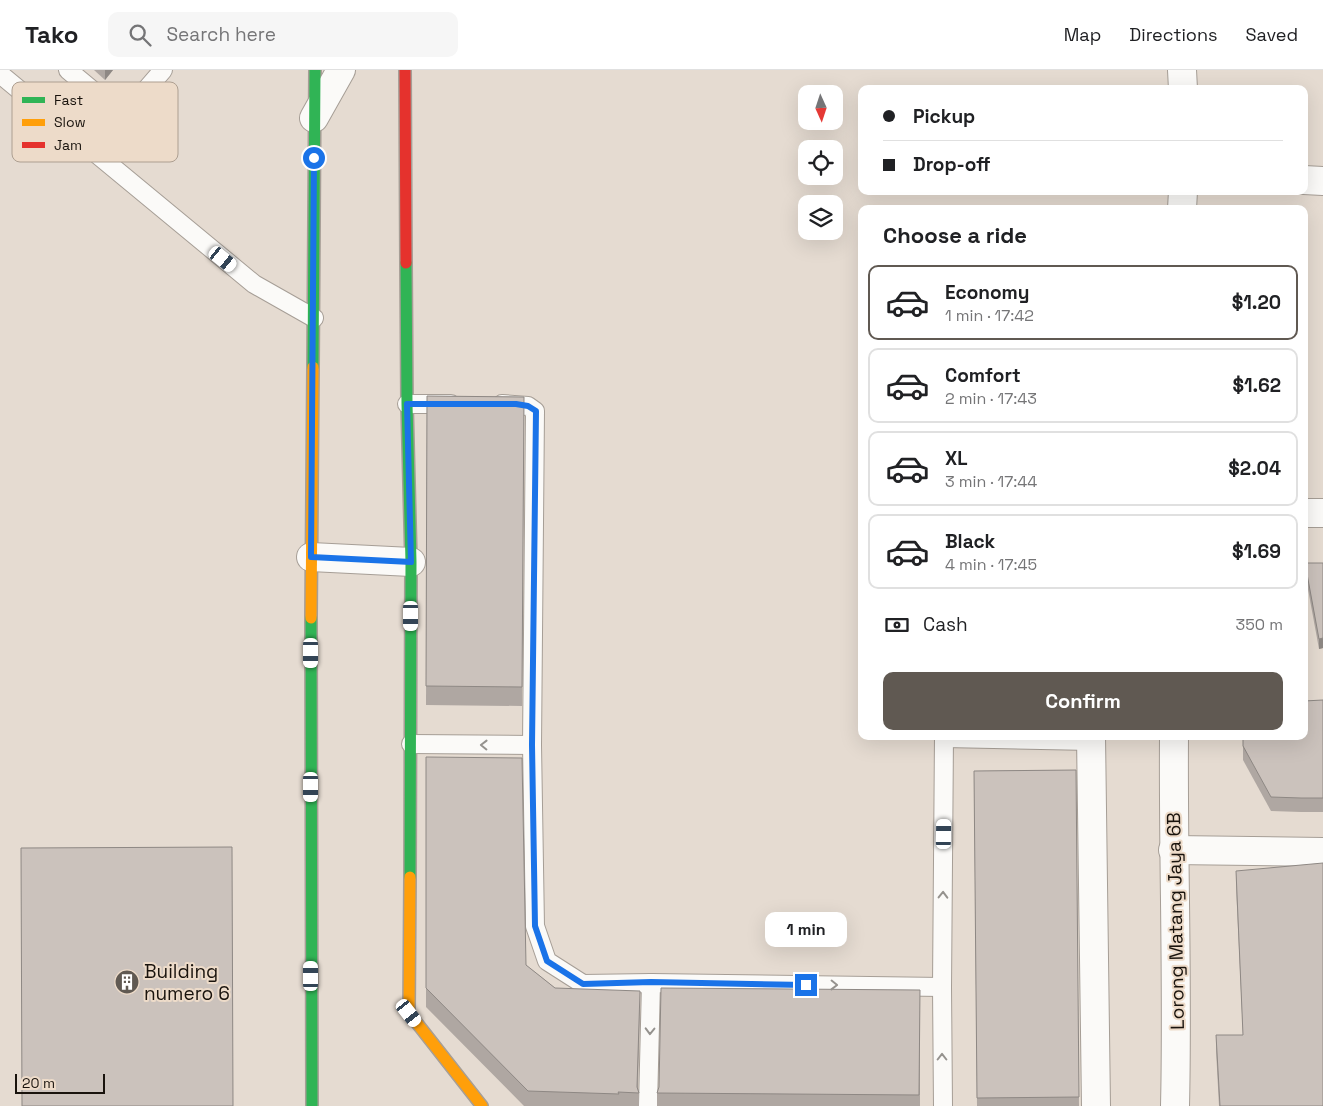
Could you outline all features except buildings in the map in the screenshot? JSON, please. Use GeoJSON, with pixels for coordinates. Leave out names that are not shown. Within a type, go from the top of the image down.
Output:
{"type":"FeatureCollection","features":[{"type":"Feature","properties":{"kind":"street"},"geometry":{"type":"LineString","coordinates":[[312,1106],[311,557],[314,318],[314,70]]}},
{"type":"Feature","properties":{"kind":"street"},"geometry":{"type":"LineString","coordinates":[[314,118],[341,70]]}},
{"type":"Feature","properties":{"kind":"street"},"geometry":{"type":"LineString","coordinates":[[405,70],[407,404],[411,562],[409,1013],[482,1106]]}},
{"type":"Feature","properties":{"kind":"street"},"geometry":{"type":"LineString","coordinates":[[1182,70],[1183,85]]}},
{"type":"Feature","properties":{"kind":"street"},"geometry":{"type":"LineString","coordinates":[[1308,180],[1323,180]]}},
{"type":"Feature","properties":{"kind":"street"},"geometry":{"type":"LineString","coordinates":[[1308,513],[1323,513]]}},
{"type":"Feature","properties":{"kind":"street"},"geometry":{"type":"LineString","coordinates":[[311,557],[411,562]]}},
{"type":"Feature","properties":{"kind":"street"},"geometry":{"type":"LineString","coordinates":[[1091,740],[1096,1106]]}},
{"type":"Feature","properties":{"kind":"street","name":"Lorong Matang Jaya 6B"},"geometry":{"type":"LineString","coordinates":[[1174,740],[1173,850],[1177,948],[1175,1106]]}},
{"type":"Feature","properties":{"kind":"street"},"geometry":{"type":"LineString","coordinates":[[1173,850],[1323,852]]}},
{"type":"Feature","properties":{"kind":"lane"},"geometry":{"type":"LineString","coordinates":[[68,70],[82,82]]}},
{"type":"Feature","properties":{"kind":"lane"},"geometry":{"type":"LineString","coordinates":[[153,82],[163,70]]}},
{"type":"Feature","properties":{"kind":"lane"},"geometry":{"type":"LineString","coordinates":[[0,74],[12,84]]}},
{"type":"Feature","properties":{"kind":"lane"},"geometry":{"type":"LineString","coordinates":[[105,162],[254,284],[314,318]]}},
{"type":"Feature","properties":{"kind":"lane"},"geometry":{"type":"LineString","coordinates":[[407,404],[466,404]]}},
{"type":"Feature","properties":{"kind":"lane"},"geometry":{"type":"LineString","coordinates":[[486,404],[528,406],[536,411],[532,745],[535,926],[547,961],[583,984],[651,982],[942,987]]}},
{"type":"Feature","properties":{"kind":"lane"},"geometry":{"type":"LineString","coordinates":[[943,1106],[944,740]]}},
{"type":"Feature","properties":{"kind":"lane"},"geometry":{"type":"LineString","coordinates":[[410,744],[532,745]]}},
{"type":"Feature","properties":{"kind":"lane"},"geometry":{"type":"LineString","coordinates":[[648,1106],[651,982]]}},
{"type":"Feature","properties":{"kind":"traffic: fast"},"geometry":{"type":"LineString","coordinates":[[313,367],[315,70]]}},
{"type":"Feature","properties":{"kind":"traffic: fast"},"geometry":{"type":"LineString","coordinates":[[406,263],[411,562],[410,877]]}},
{"type":"Feature","properties":{"kind":"traffic: fast"},"geometry":{"type":"LineString","coordinates":[[311,618],[312,1106]]}},
{"type":"Feature","properties":{"kind":"traffic: slow"},"geometry":{"type":"LineString","coordinates":[[311,618],[313,367]]}},
{"type":"Feature","properties":{"kind":"traffic: slow"},"geometry":{"type":"LineString","coordinates":[[410,877],[409,1013],[482,1106]]}},
{"type":"Feature","properties":{"kind":"traffic: jam"},"geometry":{"type":"LineString","coordinates":[[405,70],[406,263]]}},
{"type":"Feature","properties":{"kind":"place","name":"Building numero 6"},"geometry":{"type":"Point","coordinates":[127,982]}},
{"type":"Feature","properties":{"kind":"route"},"geometry":{"type":"LineString","coordinates":[[314,158],[311,557],[411,562],[407,404],[516,404],[528,406],[536,411],[532,745],[535,926],[547,961],[583,984],[651,982],[806,985]]}}]}
